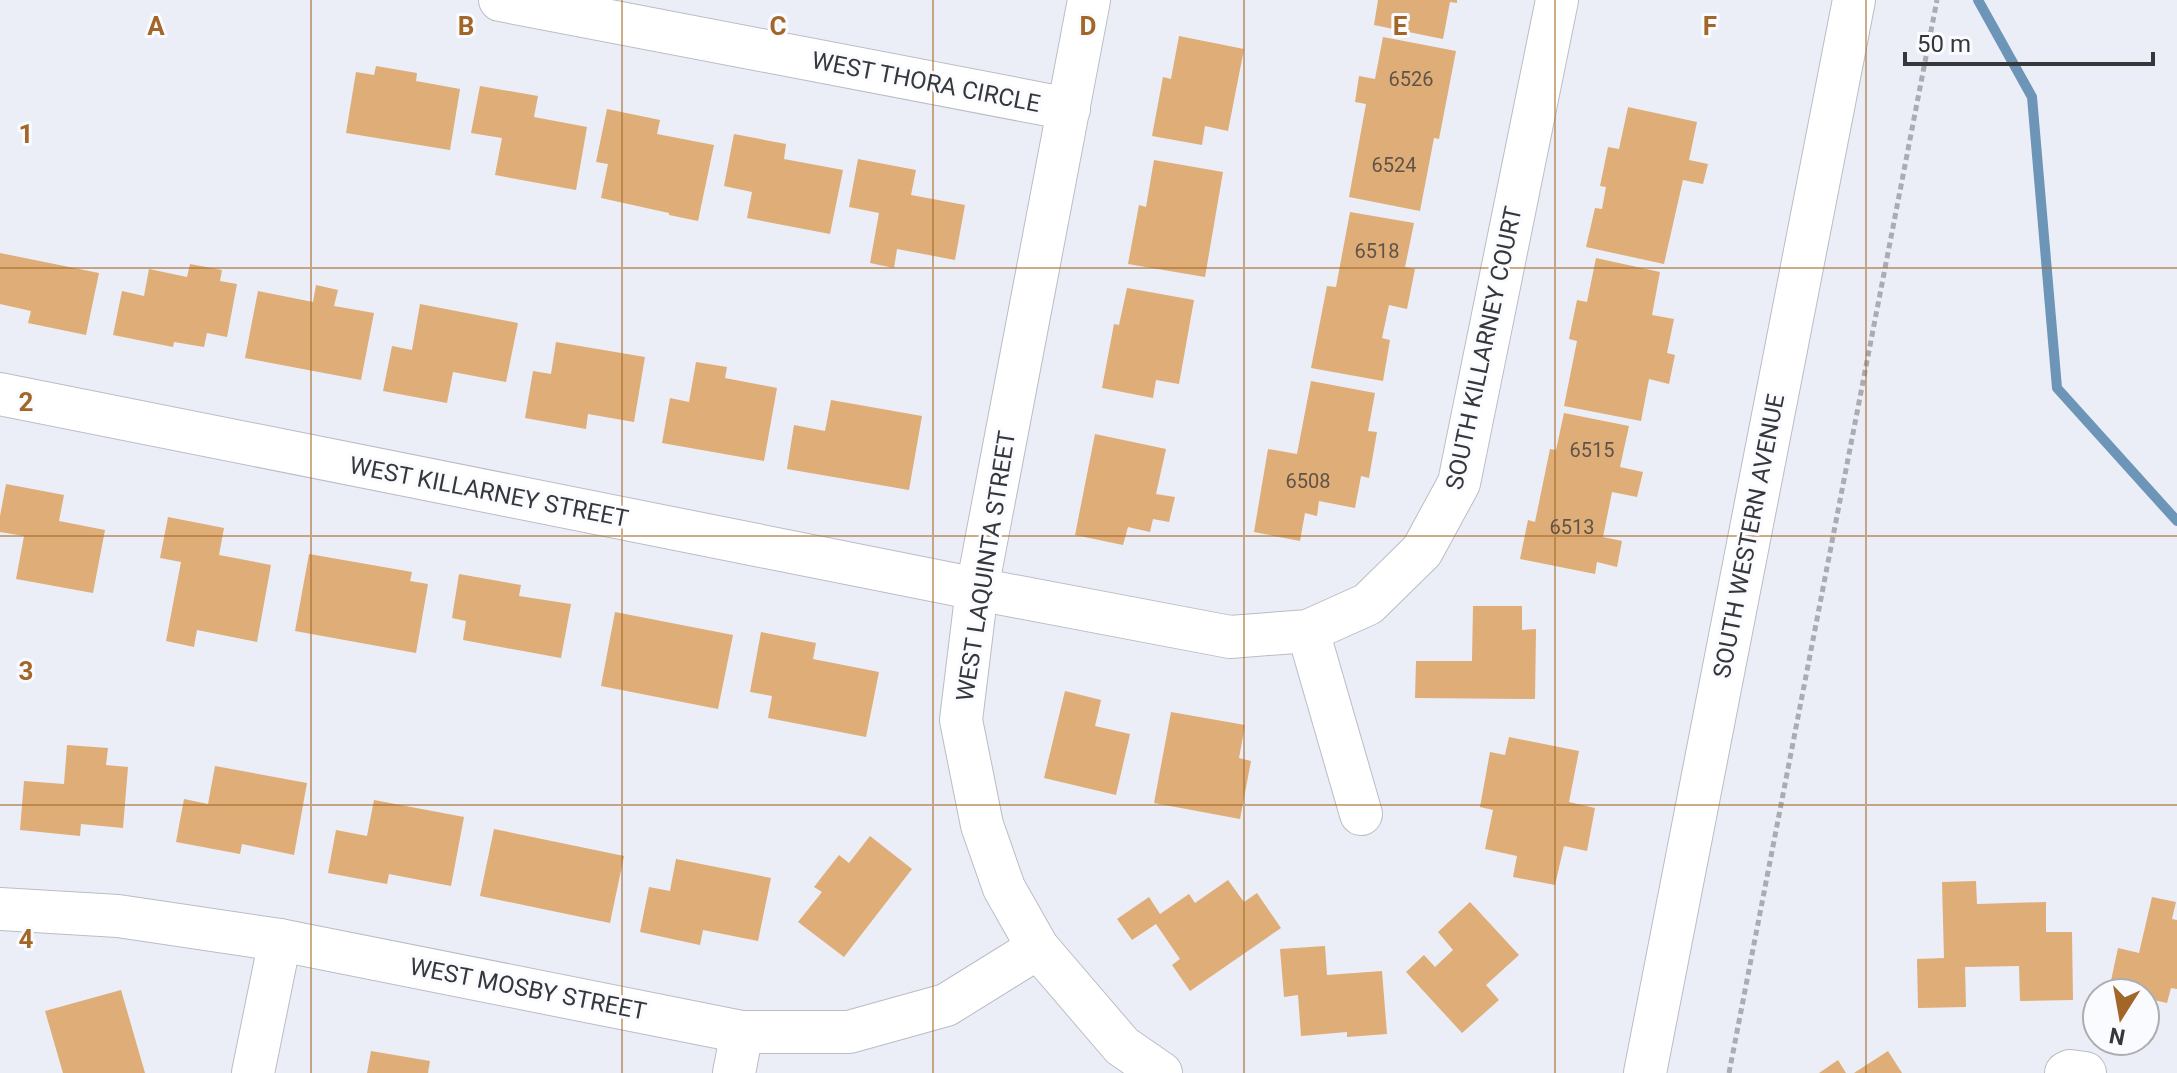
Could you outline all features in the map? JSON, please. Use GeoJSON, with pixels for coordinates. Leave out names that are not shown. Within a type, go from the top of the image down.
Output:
{"type":"FeatureCollection","features":[{"type":"Feature","properties":{"kind":"street","name":"WEST THORA CIRCLE"},"geometry":{"type":"LineString","coordinates":[[500,0],[1069,109]]}},
{"type":"Feature","properties":{"kind":"street","name":"WEST LAQUINTA STREET"},"geometry":{"type":"LineString","coordinates":[[1089,0],[977,589],[961,720],[982,825],[1004,888],[1038,948],[1122,1046],[1161,1073]]}},
{"type":"Feature","properties":{"kind":"street","name":"SOUTH KILLARNEY COURT"},"geometry":{"type":"LineString","coordinates":[[977,589],[1230,637],[1308,631],[1368,604],[1422,551],[1459,483],[1557,0]]}},
{"type":"Feature","properties":{"kind":"street","name":"SOUTH WESTERN AVENUE"},"geometry":{"type":"LineString","coordinates":[[1645,1073],[1854,0]]}},
{"type":"Feature","properties":{"kind":"street","name":"WEST KILLARNEY STREET"},"geometry":{"type":"LineString","coordinates":[[0,394],[977,589]]}},
{"type":"Feature","properties":{"kind":"street"},"geometry":{"type":"LineString","coordinates":[[1308,631],[1361,814]]}},
{"type":"Feature","properties":{"kind":"street","name":"WEST MOSBY STREET"},"geometry":{"type":"LineString","coordinates":[[0,909],[118,916],[280,940],[742,1032],[849,1032],[946,1005],[1038,948]]}},
{"type":"Feature","properties":{"kind":"street"},"geometry":{"type":"LineString","coordinates":[[253,1073],[280,940]]}},
{"type":"Feature","properties":{"kind":"street"},"geometry":{"type":"LineString","coordinates":[[734,1073],[742,1032]]}},
{"type":"Feature","properties":{"kind":"street"},"geometry":{"type":"LineString","coordinates":[[2066,1073],[2085,1073]]}},
{"type":"Feature","properties":{"kind":"path"},"geometry":{"type":"LineString","coordinates":[[1729,1073],[1937,0]]}},
{"type":"Feature","properties":{"kind":"building"},"geometry":{"type":"Polygon","coordinates":[[[1378,0],[1457,0],[1457,3],[1450,2],[1443,39],[1374,25],[1378,0]]]}},
{"type":"Feature","properties":{"kind":"building"},"geometry":{"type":"Polygon","coordinates":[[[1179,36],[1244,49],[1228,131],[1205,126],[1202,145],[1152,136],[1163,77],[1171,79],[1179,36]]]}},
{"type":"Feature","properties":{"kind":"building"},"geometry":{"type":"Polygon","coordinates":[[[1383,37],[1456,51],[1439,139],[1434,138],[1420,211],[1349,197],[1366,104],[1355,102],[1359,76],[1375,79],[1383,37]]]}},
{"type":"Feature","properties":{"kind":"building"},"geometry":{"type":"Polygon","coordinates":[[[376,66],[417,73],[416,81],[460,89],[450,150],[346,133],[356,72],[374,75],[376,66]]]}},
{"type":"Feature","properties":{"kind":"building"},"geometry":{"type":"Polygon","coordinates":[[[480,86],[538,96],[534,117],[587,127],[576,190],[495,175],[502,138],[471,133],[480,86]]]}},
{"type":"Feature","properties":{"kind":"building"},"geometry":{"type":"Polygon","coordinates":[[[1628,107],[1697,122],[1689,160],[1708,164],[1703,184],[1683,180],[1664,264],[1586,247],[1595,208],[1602,209],[1606,187],[1600,186],[1608,147],[1619,149],[1628,107]]]}},
{"type":"Feature","properties":{"kind":"building"},"geometry":{"type":"Polygon","coordinates":[[[607,109],[660,120],[657,134],[714,145],[698,221],[601,198],[608,164],[596,162],[607,109]]]}},
{"type":"Feature","properties":{"kind":"building"},"geometry":{"type":"Polygon","coordinates":[[[734,134],[786,144],[784,159],[843,170],[830,234],[747,218],[752,192],[724,186],[734,134]]]}},
{"type":"Feature","properties":{"kind":"building"},"geometry":{"type":"Polygon","coordinates":[[[858,159],[916,170],[911,195],[965,205],[955,260],[897,249],[894,268],[870,263],[879,213],[849,207],[858,159]]]}},
{"type":"Feature","properties":{"kind":"building"},"geometry":{"type":"Polygon","coordinates":[[[1154,160],[1223,172],[1205,277],[1128,264],[1139,205],[1146,207],[1154,160]]]}},
{"type":"Feature","properties":{"kind":"building"},"geometry":{"type":"Polygon","coordinates":[[[1350,212],[1414,223],[1405,267],[1415,269],[1407,309],[1389,305],[1382,338],[1390,340],[1383,381],[1311,368],[1327,286],[1336,287],[1350,212]]]}},
{"type":"Feature","properties":{"kind":"building"},"geometry":{"type":"Polygon","coordinates":[[[0,253],[99,273],[86,335],[28,323],[31,311],[0,304],[0,253]]]}},
{"type":"Feature","properties":{"kind":"building"},"geometry":{"type":"Polygon","coordinates":[[[1596,258],[1660,272],[1652,315],[1674,319],[1667,353],[1675,355],[1669,384],[1649,379],[1641,421],[1564,406],[1577,341],[1569,339],[1577,300],[1587,302],[1596,258]]]}},
{"type":"Feature","properties":{"kind":"building"},"geometry":{"type":"Polygon","coordinates":[[[190,264],[222,270],[220,281],[237,284],[227,337],[207,333],[204,347],[174,342],[173,347],[113,335],[122,291],[144,296],[149,269],[187,277],[190,264]]]}},
{"type":"Feature","properties":{"kind":"building"},"geometry":{"type":"Polygon","coordinates":[[[316,285],[338,290],[334,306],[374,313],[361,380],[245,358],[258,291],[313,302],[316,285]]]}},
{"type":"Feature","properties":{"kind":"building"},"geometry":{"type":"Polygon","coordinates":[[[1127,288],[1194,300],[1179,384],[1156,380],[1153,398],[1102,388],[1114,324],[1119,325],[1127,288]]]}},
{"type":"Feature","properties":{"kind":"building"},"geometry":{"type":"Polygon","coordinates":[[[420,304],[518,323],[506,382],[453,372],[447,403],[383,391],[392,346],[412,350],[420,304]]]}},
{"type":"Feature","properties":{"kind":"building"},"geometry":{"type":"Polygon","coordinates":[[[556,342],[645,357],[634,422],[588,414],[586,429],[525,418],[533,371],[551,374],[556,342]]]}},
{"type":"Feature","properties":{"kind":"building"},"geometry":{"type":"Polygon","coordinates":[[[696,362],[727,367],[725,378],[777,388],[764,461],[662,443],[670,398],[689,402],[696,362]]]}},
{"type":"Feature","properties":{"kind":"building"},"geometry":{"type":"Polygon","coordinates":[[[1311,381],[1375,393],[1368,431],[1377,432],[1369,478],[1361,476],[1355,508],[1319,501],[1317,516],[1305,513],[1300,541],[1254,532],[1268,449],[1297,454],[1311,381]]]}},
{"type":"Feature","properties":{"kind":"building"},"geometry":{"type":"Polygon","coordinates":[[[831,400],[922,416],[909,490],[787,469],[794,425],[825,431],[831,400]]]}},
{"type":"Feature","properties":{"kind":"building"},"geometry":{"type":"Polygon","coordinates":[[[1564,413],[1629,426],[1620,467],[1643,472],[1637,497],[1612,492],[1603,537],[1622,541],[1617,567],[1597,562],[1595,574],[1520,559],[1528,520],[1535,522],[1550,449],[1556,450],[1564,413]]]}},
{"type":"Feature","properties":{"kind":"building"},"geometry":{"type":"Polygon","coordinates":[[[1095,434],[1166,449],[1156,494],[1175,497],[1169,522],[1153,519],[1150,532],[1128,527],[1123,545],[1075,535],[1095,434]]]}},
{"type":"Feature","properties":{"kind":"building"},"geometry":{"type":"Polygon","coordinates":[[[6,484],[64,495],[59,521],[105,530],[93,593],[16,579],[24,536],[0,532],[6,484]]]}},
{"type":"Feature","properties":{"kind":"building"},"geometry":{"type":"Polygon","coordinates":[[[168,517],[224,528],[219,555],[271,565],[257,642],[197,630],[194,647],[166,641],[181,562],[160,558],[168,517]]]}},
{"type":"Feature","properties":{"kind":"building"},"geometry":{"type":"Polygon","coordinates":[[[309,554],[412,572],[410,581],[428,584],[416,653],[295,631],[309,554]]]}},
{"type":"Feature","properties":{"kind":"building"},"geometry":{"type":"Polygon","coordinates":[[[459,574],[521,585],[519,596],[571,604],[561,658],[463,640],[466,621],[452,618],[459,574]]]}},
{"type":"Feature","properties":{"kind":"building"},"geometry":{"type":"Polygon","coordinates":[[[1473,606],[1522,606],[1522,630],[1536,629],[1535,699],[1415,698],[1416,661],[1472,661],[1473,606]]]}},
{"type":"Feature","properties":{"kind":"building"},"geometry":{"type":"Polygon","coordinates":[[[615,612],[733,635],[718,709],[601,686],[615,612]]]}},
{"type":"Feature","properties":{"kind":"building"},"geometry":{"type":"Polygon","coordinates":[[[761,632],[816,643],[813,659],[879,672],[866,737],[768,718],[772,696],[750,692],[761,632]]]}},
{"type":"Feature","properties":{"kind":"building"},"geometry":{"type":"Polygon","coordinates":[[[1065,691],[1101,700],[1095,726],[1130,734],[1116,795],[1044,778],[1065,691]]]}},
{"type":"Feature","properties":{"kind":"building"},"geometry":{"type":"Polygon","coordinates":[[[1171,712],[1245,725],[1239,758],[1251,761],[1240,819],[1154,803],[1171,712]]]}},
{"type":"Feature","properties":{"kind":"building"},"geometry":{"type":"Polygon","coordinates":[[[1509,737],[1579,751],[1569,802],[1595,808],[1587,851],[1564,846],[1555,885],[1513,877],[1517,856],[1485,849],[1493,810],[1480,807],[1490,752],[1505,755],[1509,737]]]}},
{"type":"Feature","properties":{"kind":"building"},"geometry":{"type":"Polygon","coordinates":[[[67,745],[108,748],[106,765],[128,767],[123,828],[81,824],[80,836],[20,830],[24,781],[64,784],[67,745]]]}},
{"type":"Feature","properties":{"kind":"building"},"geometry":{"type":"Polygon","coordinates":[[[215,766],[307,783],[294,855],[242,844],[240,854],[176,842],[184,799],[208,804],[215,766]]]}},
{"type":"Feature","properties":{"kind":"building"},"geometry":{"type":"Polygon","coordinates":[[[374,800],[464,817],[451,886],[389,874],[387,884],[328,873],[336,830],[367,836],[374,800]]]}},
{"type":"Feature","properties":{"kind":"building"},"geometry":{"type":"Polygon","coordinates":[[[494,829],[624,856],[610,923],[480,896],[494,829]]]}},
{"type":"Feature","properties":{"kind":"building"},"geometry":{"type":"Polygon","coordinates":[[[870,836],[912,869],[844,957],[798,922],[822,892],[814,887],[839,855],[849,863],[870,836]]]}},
{"type":"Feature","properties":{"kind":"building"},"geometry":{"type":"Polygon","coordinates":[[[676,859],[771,878],[758,941],[703,930],[700,945],[640,932],[649,887],[670,891],[676,859]]]}},
{"type":"Feature","properties":{"kind":"building"},"geometry":{"type":"Polygon","coordinates":[[[1228,880],[1244,902],[1257,893],[1281,928],[1190,991],[1172,965],[1180,959],[1156,924],[1132,940],[1117,919],[1149,897],[1160,914],[1189,894],[1195,903],[1228,880]]]}},
{"type":"Feature","properties":{"kind":"building"},"geometry":{"type":"Polygon","coordinates":[[[1976,881],[1977,904],[2046,902],[2046,932],[2072,932],[2073,1000],[2020,1001],[2019,966],[1965,967],[1966,1007],[1918,1008],[1917,959],[1944,958],[1942,882],[1976,881]]]}},
{"type":"Feature","properties":{"kind":"building"},"geometry":{"type":"Polygon","coordinates":[[[2152,897],[2176,902],[2172,919],[2177,920],[2177,989],[2171,988],[2167,1003],[2161,1002],[2161,977],[2112,977],[2118,948],[2139,953],[2152,897]]]}},
{"type":"Feature","properties":{"kind":"building"},"geometry":{"type":"Polygon","coordinates":[[[1470,902],[1519,955],[1486,985],[1499,1000],[1462,1033],[1406,972],[1424,955],[1435,967],[1453,950],[1438,932],[1470,902]]]}},
{"type":"Feature","properties":{"kind":"building"},"geometry":{"type":"Polygon","coordinates":[[[1325,946],[1327,975],[1382,971],[1387,1034],[1347,1037],[1347,1032],[1301,1036],[1298,995],[1284,997],[1280,949],[1325,946]]]}},
{"type":"Feature","properties":{"kind":"building"},"geometry":{"type":"Polygon","coordinates":[[[121,990],[145,1073],[63,1073],[45,1011],[121,990]]]}},
{"type":"Feature","properties":{"kind":"building"},"geometry":{"type":"Polygon","coordinates":[[[371,1051],[430,1061],[428,1073],[367,1073],[371,1051]]]}},
{"type":"Feature","properties":{"kind":"building"},"geometry":{"type":"Polygon","coordinates":[[[1888,1051],[1902,1073],[1854,1073],[1888,1051]]]}},
{"type":"Feature","properties":{"kind":"building"},"geometry":{"type":"Polygon","coordinates":[[[1838,1060],[1846,1073],[1819,1073],[1838,1060]]]}},
{"type":"Feature","properties":{"kind":"waterway"},"geometry":{"type":"LineString","coordinates":[[1978,0],[2032,97],[2057,388],[2177,521]]}}]}
